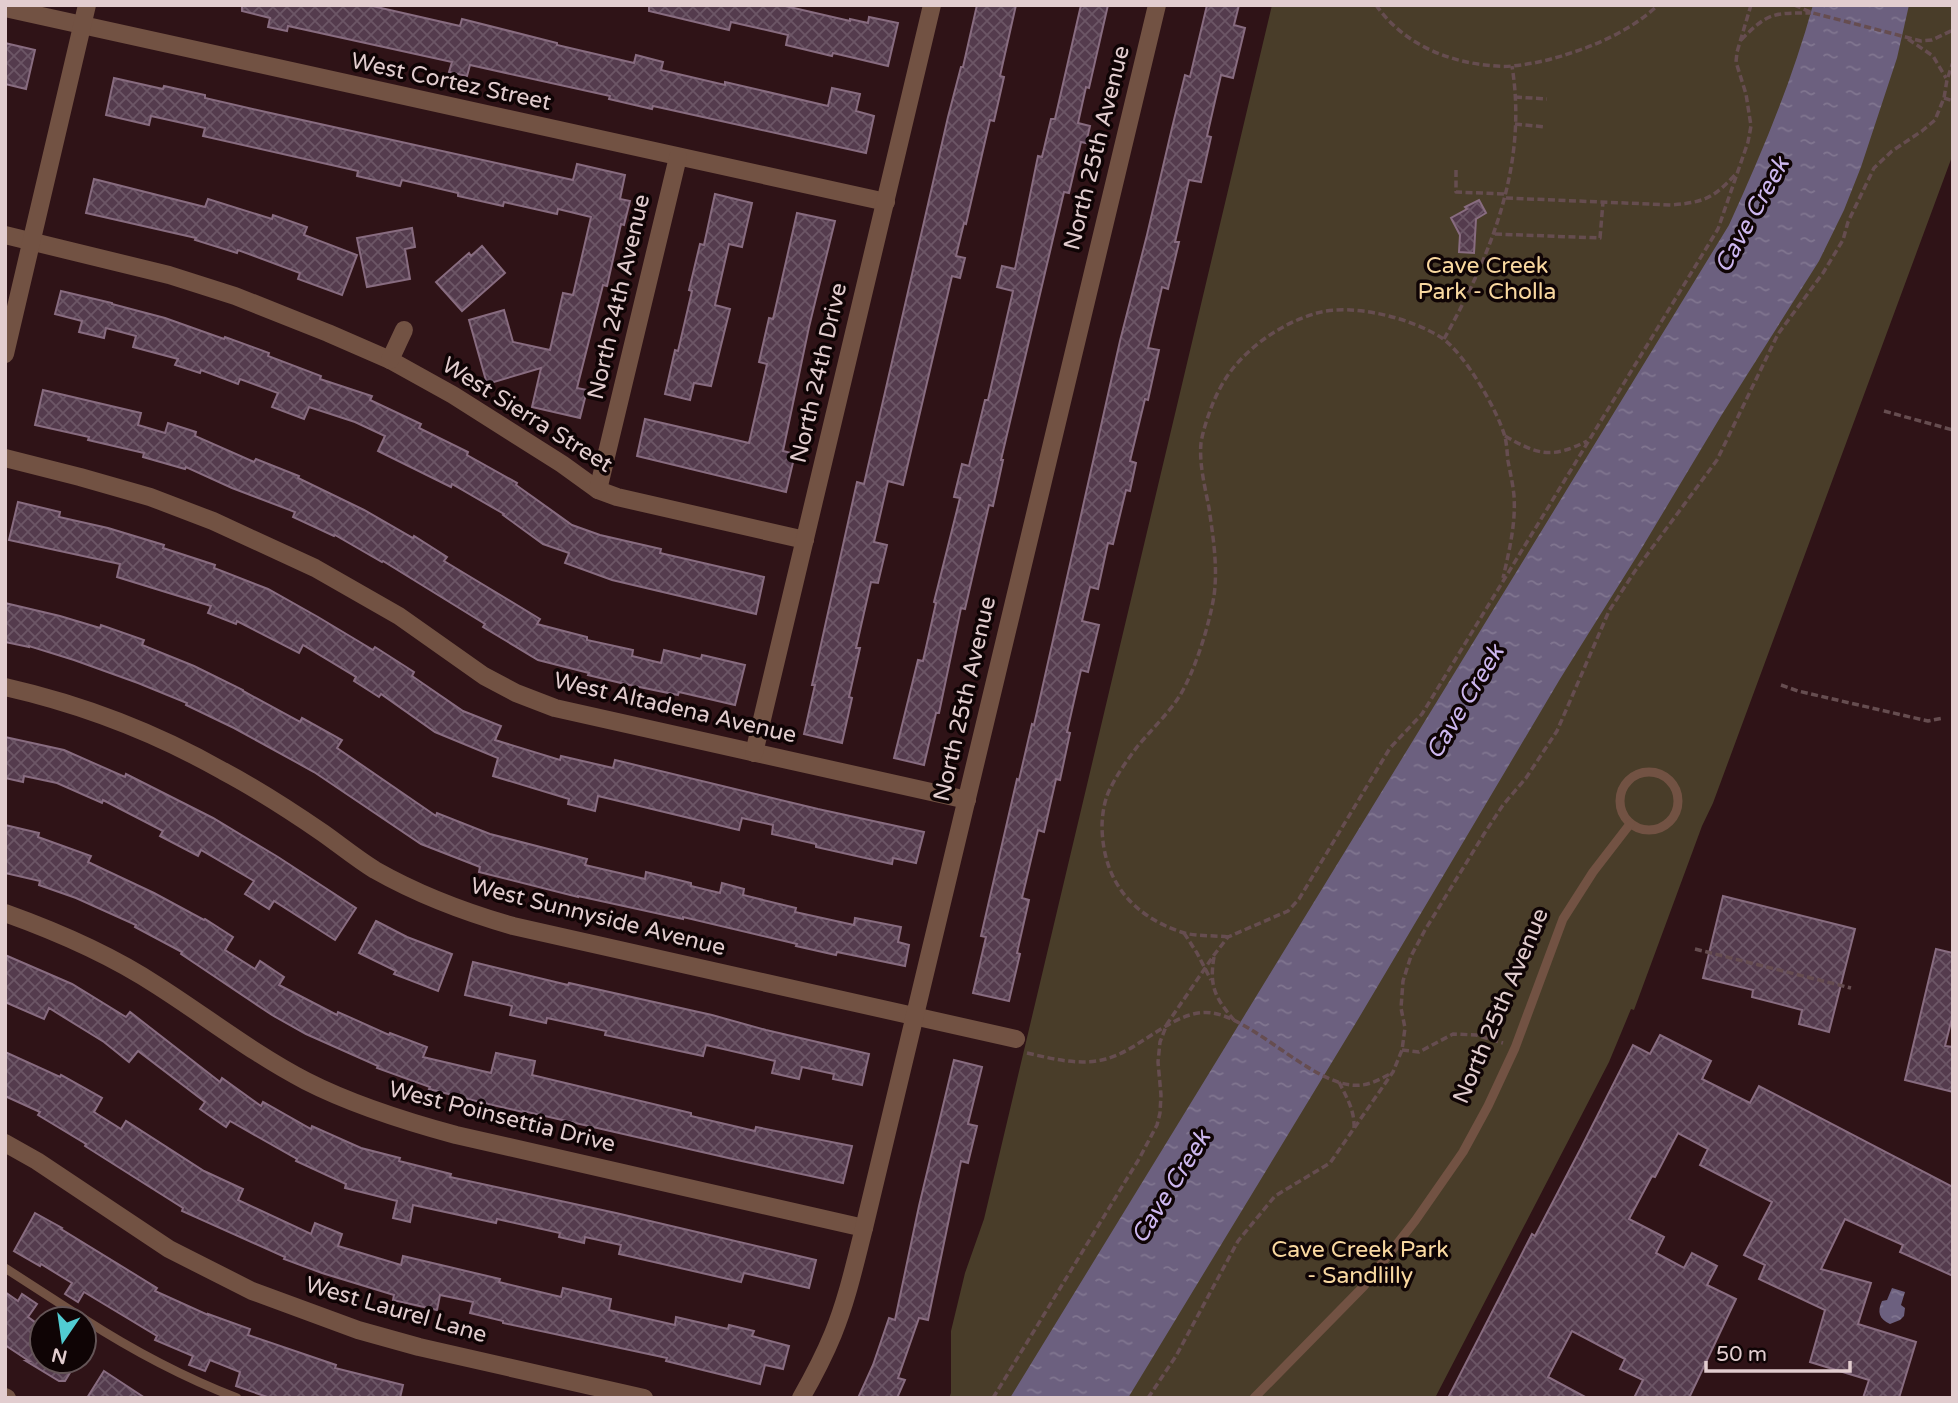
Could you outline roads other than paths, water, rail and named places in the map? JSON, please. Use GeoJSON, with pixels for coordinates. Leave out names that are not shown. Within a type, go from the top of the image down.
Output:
{"type":"FeatureCollection","features":[{"type":"Feature","properties":{"kind":"street"},"geometry":{"type":"LineString","coordinates":[[5,354],[87,5]]}},
{"type":"Feature","properties":{"kind":"street","name":"North 24th Drive"},"geometry":{"type":"LineString","coordinates":[[754,753],[932,5]]}},
{"type":"Feature","properties":{"kind":"street","name":"North 25th Avenue"},"geometry":{"type":"LineString","coordinates":[[801,1398],[834,1332],[864,1228],[1157,5]]}},
{"type":"Feature","properties":{"kind":"street","name":"West Cortez Street"},"geometry":{"type":"LineString","coordinates":[[5,8],[886,202]]}},
{"type":"Feature","properties":{"kind":"street","name":"North 24th Avenue"},"geometry":{"type":"LineString","coordinates":[[598,490],[678,157]]}},
{"type":"Feature","properties":{"kind":"street","name":"West Sierra Street"},"geometry":{"type":"LineString","coordinates":[[5,235],[169,275],[235,296],[390,360],[453,395],[598,490],[617,497],[805,540]]}},
{"type":"Feature","properties":{"kind":"street"},"geometry":{"type":"LineString","coordinates":[[390,360],[404,330]]}},
{"type":"Feature","properties":{"kind":"street","name":"West Altadena Avenue"},"geometry":{"type":"LineString","coordinates":[[5,458],[150,497],[213,520],[315,568],[398,616],[484,676],[516,693],[555,708],[967,800]]}},
{"type":"Feature","properties":{"kind":"street","name":"West Sunnyside Avenue"},"geometry":{"type":"LineString","coordinates":[[5,687],[109,718],[223,771],[321,832],[373,869],[425,896],[469,914],[1016,1039]]}},
{"type":"Feature","properties":{"kind":"street","name":"West Poinsettia Drive"},"geometry":{"type":"LineString","coordinates":[[5,913],[35,923],[93,949],[156,985],[262,1056],[307,1081],[362,1106],[456,1135],[864,1228]]}},
{"type":"Feature","properties":{"kind":"street","name":"West Laurel Lane"},"geometry":{"type":"LineString","coordinates":[[5,1143],[37,1161],[170,1249],[252,1290],[358,1330],[644,1398]]}},
{"type":"Feature","properties":{"kind":"lane"},"geometry":{"type":"LineString","coordinates":[[1645,772],[1664,775],[1677,790],[1679,799],[1676,814],[1664,827],[1656,830],[1630,824],[1620,807],[1622,788],[1628,780],[1645,772]]}},
{"type":"Feature","properties":{"kind":"lane","name":"North 25th Avenue"},"geometry":{"type":"LineString","coordinates":[[1254,1398],[1364,1286],[1415,1221],[1463,1152],[1516,1048],[1563,919],[1593,872],[1630,824]]}},
{"type":"Feature","properties":{"kind":"lane"},"geometry":{"type":"LineString","coordinates":[[5,1268],[62,1305]]}},
{"type":"Feature","properties":{"kind":"lane"},"geometry":{"type":"LineString","coordinates":[[98,1327],[154,1361],[237,1398]]}},
{"type":"Feature","properties":{"kind":"water","name":"Cave Creek"},"geometry":{"type":"Polygon","coordinates":[[[1813,5],[1909,5],[1897,58],[1861,167],[1819,261],[1560,679],[1360,1016],[1128,1398],[1010,1398],[1729,225],[1776,117],[1813,5]]]}},
{"type":"Feature","properties":{"kind":"water"},"geometry":{"type":"Polygon","coordinates":[[[1892,1288],[1905,1292],[1901,1305],[1905,1308],[1904,1316],[1890,1324],[1881,1317],[1880,1309],[1882,1301],[1887,1300],[1892,1288]]]}},
{"type":"Feature","properties":{"kind":"park label","name":"Cave Creek Park - Cholla"},"geometry":{"type":"Point","coordinates":[1487,279]}},
{"type":"Feature","properties":{"kind":"park label","name":"Cave Creek Park - Sandlilly"},"geometry":{"type":"Point","coordinates":[1360,1263]}}]}
